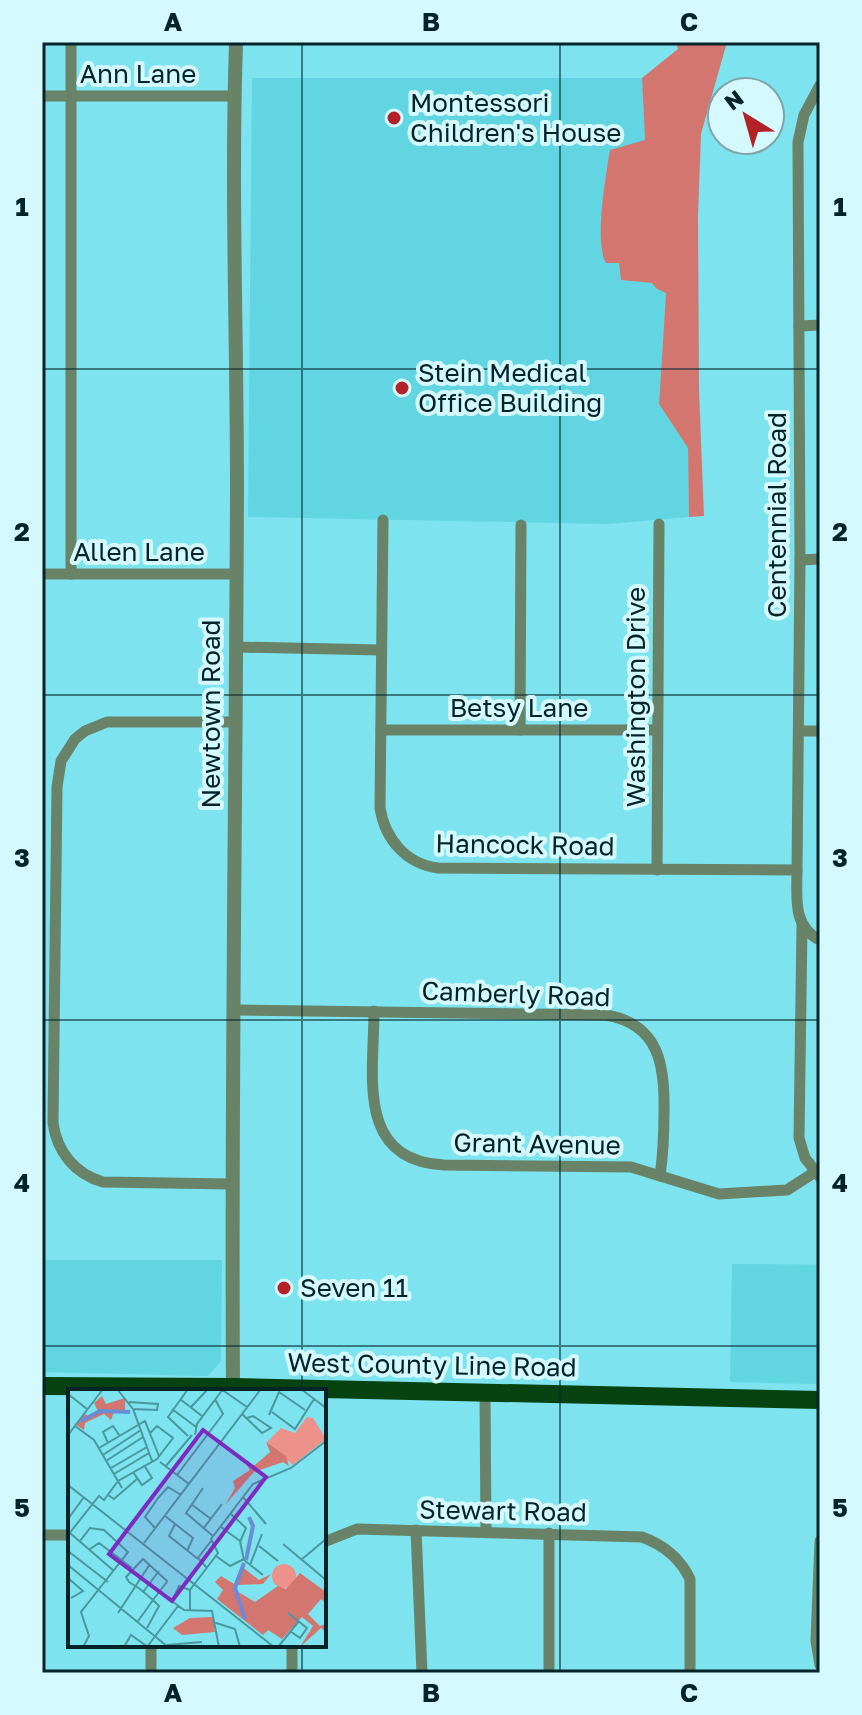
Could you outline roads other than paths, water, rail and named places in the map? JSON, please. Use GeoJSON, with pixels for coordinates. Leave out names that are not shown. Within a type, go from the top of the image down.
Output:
{"type":"FeatureCollection","features":[{"type":"Feature","properties":{"kind":"main road","name":"West County Line Road"},"geometry":{"type":"LineString","coordinates":[[42,1386],[233,1387],[820,1400]]}},
{"type":"Feature","properties":{"kind":"street"},"geometry":{"type":"LineString","coordinates":[[71,42],[71,574]]}},
{"type":"Feature","properties":{"kind":"street","name":"Newtown Road"},"geometry":{"type":"LineString","coordinates":[[233,1387],[231,1184],[236,722],[236,42]]}},
{"type":"Feature","properties":{"kind":"street","name":"Centennial Road"},"geometry":{"type":"LineString","coordinates":[[818,1175],[805,1158],[799,1138],[802,925],[797,907],[800,560],[798,142],[804,115],[820,85]]}},
{"type":"Feature","properties":{"kind":"street","name":"Ann Lane"},"geometry":{"type":"LineString","coordinates":[[42,96],[234,96]]}},
{"type":"Feature","properties":{"kind":"street"},"geometry":{"type":"LineString","coordinates":[[799,326],[820,325]]}},
{"type":"Feature","properties":{"kind":"street","name":"Hancock Road"},"geometry":{"type":"LineString","coordinates":[[383,520],[382,821],[399,849],[420,864],[438,868],[797,870]]}},
{"type":"Feature","properties":{"kind":"street","name":"Washington Drive"},"geometry":{"type":"LineString","coordinates":[[657,870],[659,524]]}},
{"type":"Feature","properties":{"kind":"street"},"geometry":{"type":"LineString","coordinates":[[520,730],[521,525]]}},
{"type":"Feature","properties":{"kind":"street"},"geometry":{"type":"LineString","coordinates":[[800,560],[820,559]]}},
{"type":"Feature","properties":{"kind":"street","name":"Allen Lane"},"geometry":{"type":"LineString","coordinates":[[42,574],[236,574]]}},
{"type":"Feature","properties":{"kind":"street"},"geometry":{"type":"LineString","coordinates":[[236,647],[381,650]]}},
{"type":"Feature","properties":{"kind":"street"},"geometry":{"type":"LineString","coordinates":[[231,1184],[103,1182],[84,1173],[59,1147],[53,1123],[55,893],[58,772],[75,739],[107,722],[236,722]]}},
{"type":"Feature","properties":{"kind":"street","name":"Betsy Lane"},"geometry":{"type":"LineString","coordinates":[[381,730],[657,730]]}},
{"type":"Feature","properties":{"kind":"street"},"geometry":{"type":"LineString","coordinates":[[799,731],[820,731]]}},
{"type":"Feature","properties":{"kind":"street"},"geometry":{"type":"LineString","coordinates":[[802,925],[820,940]]}},
{"type":"Feature","properties":{"kind":"street","name":"Camberly Road"},"geometry":{"type":"LineString","coordinates":[[233,1010],[606,1015],[625,1020],[651,1040],[662,1062],[664,1124],[660,1176]]}},
{"type":"Feature","properties":{"kind":"street","name":"Grant Avenue"},"geometry":{"type":"LineString","coordinates":[[374,1011],[375,1115],[390,1144],[407,1157],[430,1164],[631,1167],[708,1192],[763,1194],[795,1187],[818,1175]]}},
{"type":"Feature","properties":{"kind":"street"},"geometry":{"type":"LineString","coordinates":[[485,1392],[486,1531]]}},
{"type":"Feature","properties":{"kind":"street","name":"Stewart Road"},"geometry":{"type":"LineString","coordinates":[[326,1541],[357,1529],[642,1537],[655,1542],[677,1558],[690,1579],[690,1673]]}},
{"type":"Feature","properties":{"kind":"street"},"geometry":{"type":"LineString","coordinates":[[416,1530],[422,1673]]}},
{"type":"Feature","properties":{"kind":"street"},"geometry":{"type":"LineString","coordinates":[[549,1533],[549,1673]]}},
{"type":"Feature","properties":{"kind":"street"},"geometry":{"type":"LineString","coordinates":[[42,1535],[68,1535]]}},
{"type":"Feature","properties":{"kind":"street"},"geometry":{"type":"LineString","coordinates":[[820,1541],[816,1641],[820,1665]]}},
{"type":"Feature","properties":{"kind":"street"},"geometry":{"type":"LineString","coordinates":[[151,1647],[151,1673]]}},
{"type":"Feature","properties":{"kind":"street"},"geometry":{"type":"LineString","coordinates":[[292,1647],[292,1673]]}},
{"type":"Feature","properties":{"kind":"place","name":"Montessori Children's House"},"geometry":{"type":"Point","coordinates":[394,118]}},
{"type":"Feature","properties":{"kind":"place","name":"Stein Medical Office Building"},"geometry":{"type":"Point","coordinates":[402,388]}},
{"type":"Feature","properties":{"kind":"place","name":"Seven 11"},"geometry":{"type":"Point","coordinates":[284,1288]}}]}
